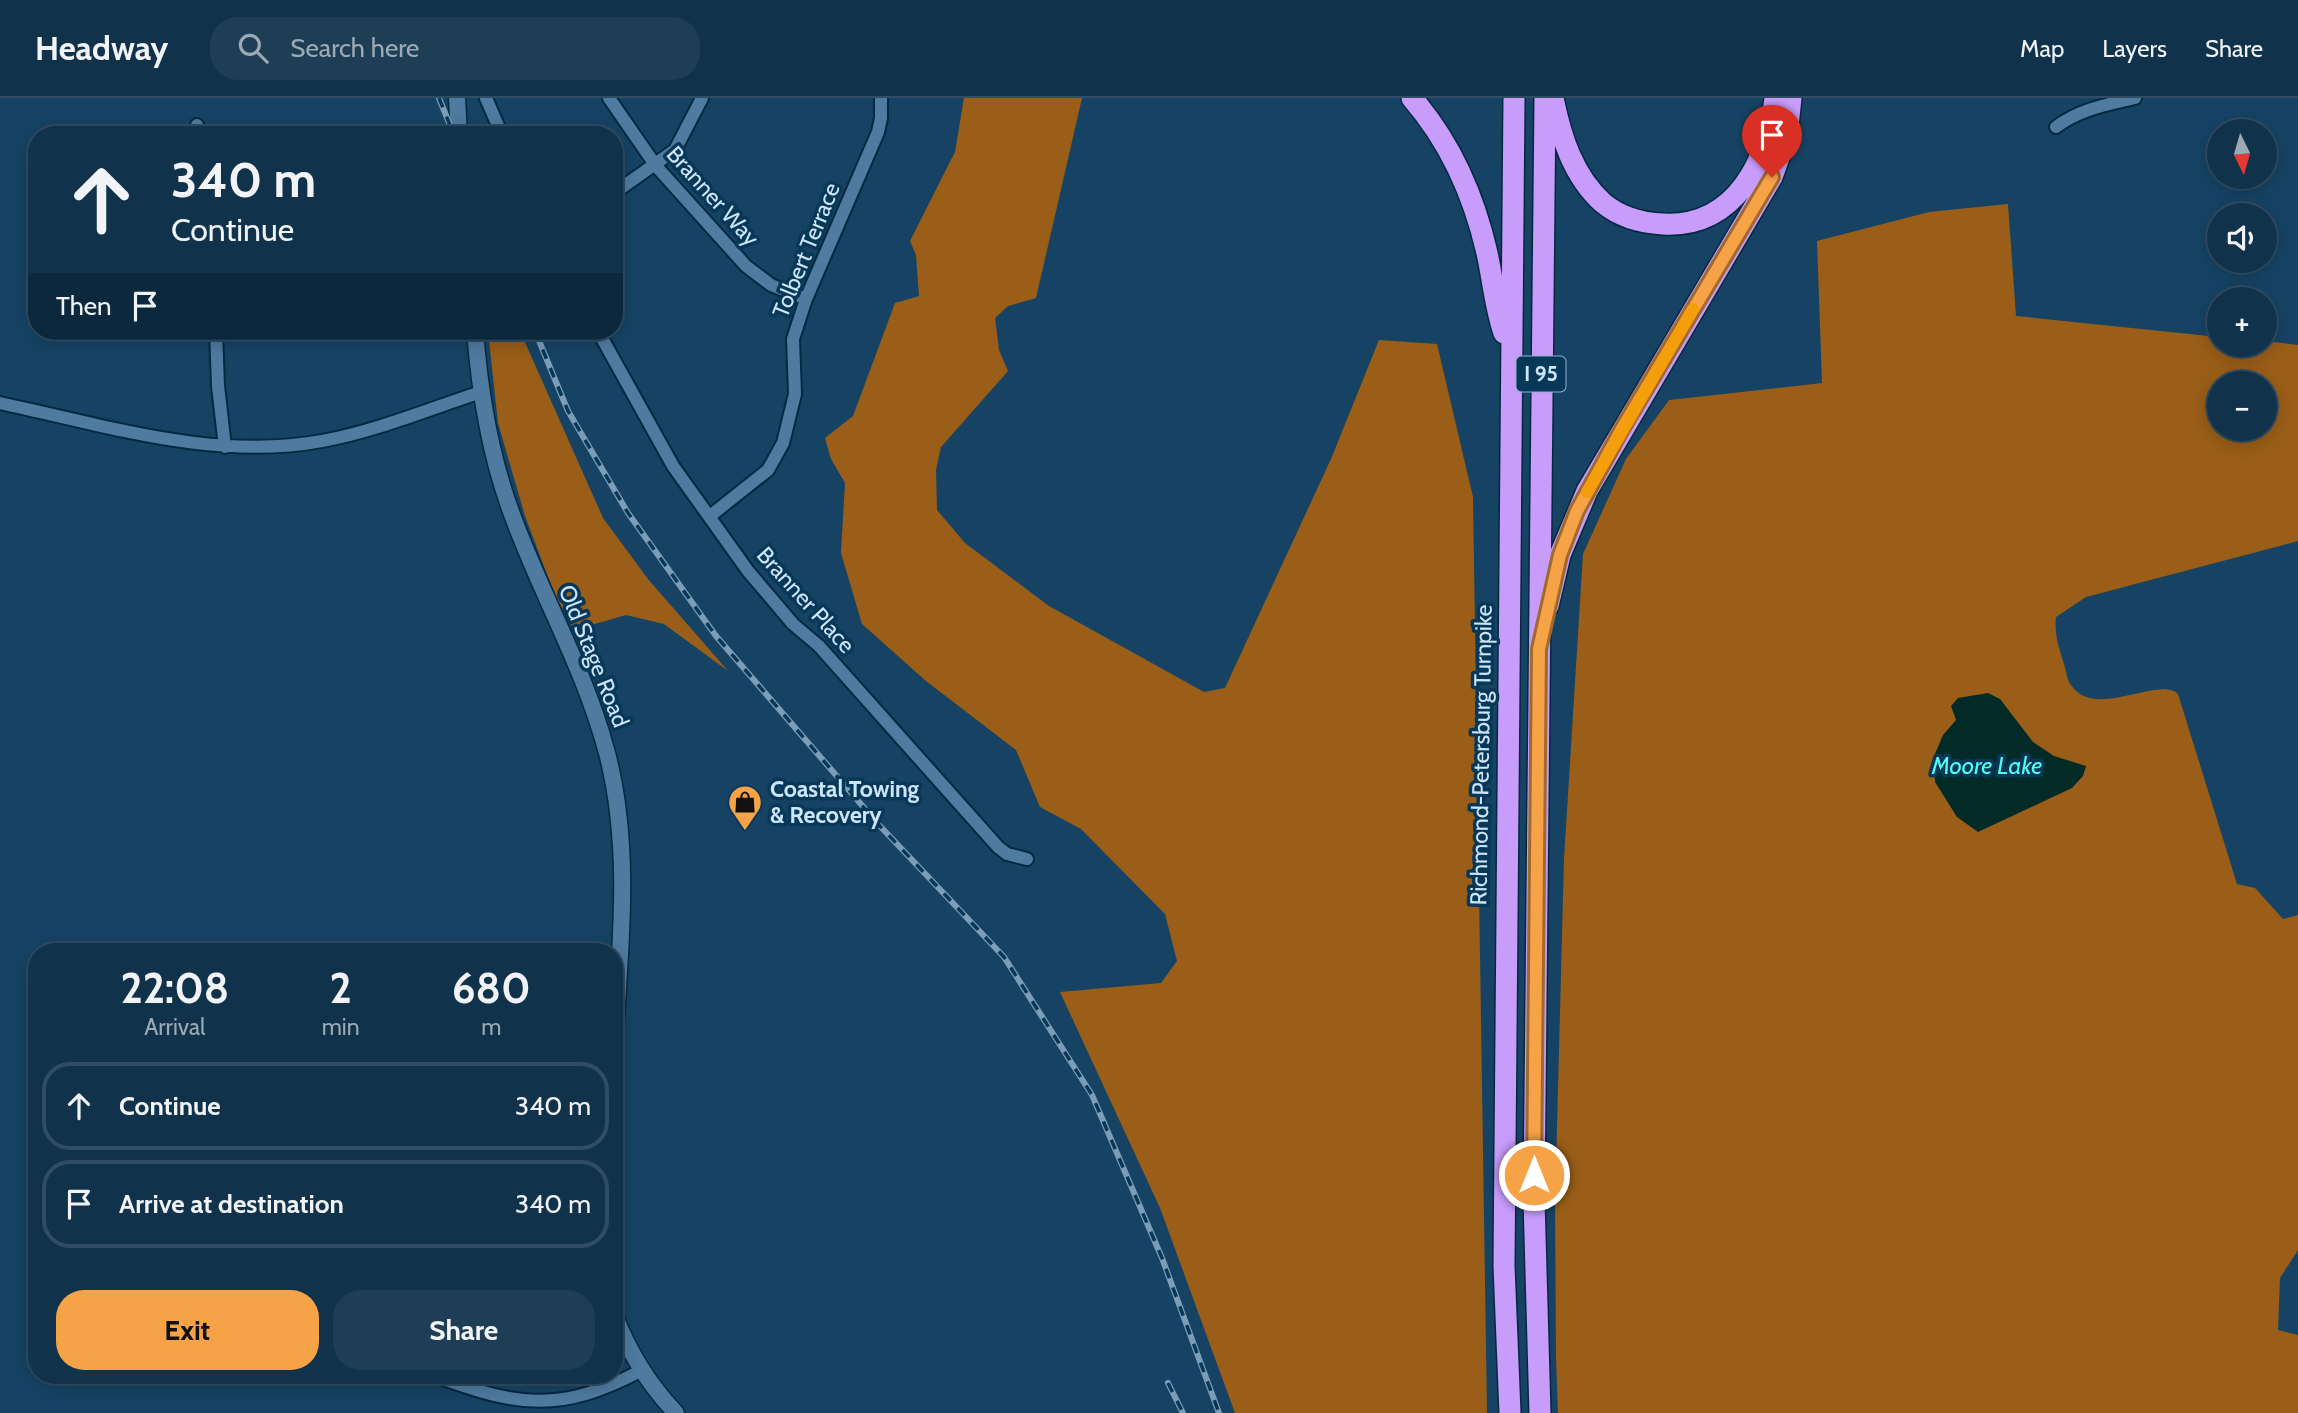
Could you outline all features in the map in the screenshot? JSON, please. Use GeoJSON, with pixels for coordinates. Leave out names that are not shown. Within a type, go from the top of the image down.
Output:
{"type":"FeatureCollection","features":[{"type":"Feature","properties":{"kind":"highway"},"geometry":{"type":"LineString","coordinates":[[1412,98],[1436,129],[1461,173],[1477,215],[1488,255],[1499,320],[1511,351]]}},
{"type":"Feature","properties":{"kind":"highway","name":"Richmond-Petersburg Turnpike"},"geometry":{"type":"LineString","coordinates":[[1510,1413],[1504,1266],[1514,98]]}},
{"type":"Feature","properties":{"kind":"highway","name":"I 95"},"geometry":{"type":"LineString","coordinates":[[1540,1413],[1535,1314],[1534,1200],[1545,98]]}},
{"type":"Feature","properties":{"kind":"highway"},"geometry":{"type":"LineString","coordinates":[[1553,98],[1568,153],[1577,171],[1595,194],[1626,217],[1669,225],[1688,223],[1709,215],[1729,203],[1741,190],[1759,160],[1768,137],[1774,98]]}},
{"type":"Feature","properties":{"kind":"highway"},"geometry":{"type":"LineString","coordinates":[[1539,649],[1560,555],[1577,511],[1622,429],[1772,177],[1787,135],[1791,98]]}},
{"type":"Feature","properties":{"kind":"street"},"geometry":{"type":"LineString","coordinates":[[457,98],[459,126]]}},
{"type":"Feature","properties":{"kind":"street"},"geometry":{"type":"LineString","coordinates":[[486,98],[498,126]]}},
{"type":"Feature","properties":{"kind":"street","name":"Branner Way"},"geometry":{"type":"LineString","coordinates":[[609,98],[656,166],[757,276],[771,285],[806,299]]}},
{"type":"Feature","properties":{"kind":"street"},"geometry":{"type":"LineString","coordinates":[[623,187],[676,150],[701,98]]}},
{"type":"Feature","properties":{"kind":"street","name":"Tolbert Terrace"},"geometry":{"type":"LineString","coordinates":[[710,516],[768,470],[783,443],[794,394],[793,339],[806,299],[878,132],[881,98]]}},
{"type":"Feature","properties":{"kind":"street"},"geometry":{"type":"LineString","coordinates":[[2056,127],[2069,117],[2087,109],[2135,98]]}},
{"type":"Feature","properties":{"kind":"street"},"geometry":{"type":"LineString","coordinates":[[216,340],[225,446]]}},
{"type":"Feature","properties":{"kind":"street","name":"Old Stage Road"},"geometry":{"type":"LineString","coordinates":[[476,340],[488,433],[512,515],[583,678],[608,756],[615,791],[621,862],[618,943]]}},
{"type":"Feature","properties":{"kind":"street","name":"Branner Place"},"geometry":{"type":"LineString","coordinates":[[603,340],[673,466],[748,571],[778,608],[793,625],[820,646],[998,847],[1007,854],[1027,859]]}},
{"type":"Feature","properties":{"kind":"street"},"geometry":{"type":"LineString","coordinates":[[0,403],[154,436],[225,446],[260,447],[321,441],[481,392]]}},
{"type":"Feature","properties":{"kind":"street"},"geometry":{"type":"LineString","coordinates":[[623,1334],[642,1370],[676,1413]]}},
{"type":"Feature","properties":{"kind":"street"},"geometry":{"type":"LineString","coordinates":[[623,1381],[642,1370]]}},
{"type":"Feature","properties":{"kind":"street"},"geometry":{"type":"LineString","coordinates":[[457,1384],[489,1396],[513,1401],[550,1403],[590,1395],[617,1384]]}},
{"type":"Feature","properties":{"kind":"shaded area"},"geometry":{"type":"Polygon","coordinates":[[[964,98],[1082,98],[1036,298],[1008,306],[995,318],[999,350],[1008,371],[941,447],[936,470],[937,510],[965,543],[1049,606],[1204,692],[1225,688],[1331,459],[1379,340],[1437,344],[1473,497],[1487,1413],[1235,1413],[1160,1208],[1060,992],[1161,983],[1177,961],[1165,914],[1081,829],[1040,807],[1016,750],[926,681],[862,624],[841,553],[845,483],[831,459],[825,438],[853,416],[895,303],[919,296],[916,255],[910,241],[955,152],[964,98]]]}},
{"type":"Feature","properties":{"kind":"shaded area"},"geometry":{"type":"Polygon","coordinates":[[[2008,204],[2016,316],[2207,336],[2207,357],[2277,357],[2277,342],[2298,345],[2298,541],[2086,597],[2056,617],[2056,623],[2057,641],[2068,680],[2082,695],[2095,699],[2110,699],[2156,690],[2169,690],[2178,694],[2237,884],[2255,888],[2283,919],[2298,915],[2298,1250],[2280,1278],[2278,1330],[2298,1335],[2298,1413],[1558,1413],[1555,1204],[1564,859],[1583,554],[1626,459],[1669,400],[1822,383],[1817,241],[1929,212],[2008,204]]]}},
{"type":"Feature","properties":{"kind":"shaded area"},"geometry":{"type":"Polygon","coordinates":[[[489,340],[524,340],[603,518],[648,579],[728,671],[664,624],[626,615],[574,630],[554,593],[525,516],[498,423],[489,340]]]}},
{"type":"Feature","properties":{"kind":"water","name":"Moore Lake"},"geometry":{"type":"Polygon","coordinates":[[[1988,693],[2000,699],[2033,742],[2054,756],[2086,766],[2083,776],[2072,788],[1978,832],[1957,817],[1935,782],[1934,756],[1943,735],[1956,720],[1951,706],[1958,698],[1988,693]]]}},
{"type":"Feature","properties":{"kind":"railway"},"geometry":{"type":"LineString","coordinates":[[439,98],[450,126]]}},
{"type":"Feature","properties":{"kind":"railway"},"geometry":{"type":"LineString","coordinates":[[539,340],[568,411],[628,513],[716,636],[879,825],[1004,957],[1092,1095],[1162,1258],[1219,1413]]}},
{"type":"Feature","properties":{"kind":"railway"},"geometry":{"type":"LineString","coordinates":[[1168,1383],[1183,1413]]}},
{"type":"Feature","properties":{"kind":"slow traffic"},"geometry":{"type":"LineString","coordinates":[[1587,492],[1693,309]]}},
{"type":"Feature","properties":{"kind":"place","name":"Coastal Towing & Recovery"},"geometry":{"type":"Point","coordinates":[745,832]}},
{"type":"Feature","properties":{"kind":"route"},"geometry":{"type":"LineString","coordinates":[[1534,1175],[1539,649],[1552,585],[1560,555],[1587,491],[1772,177]]}}]}
